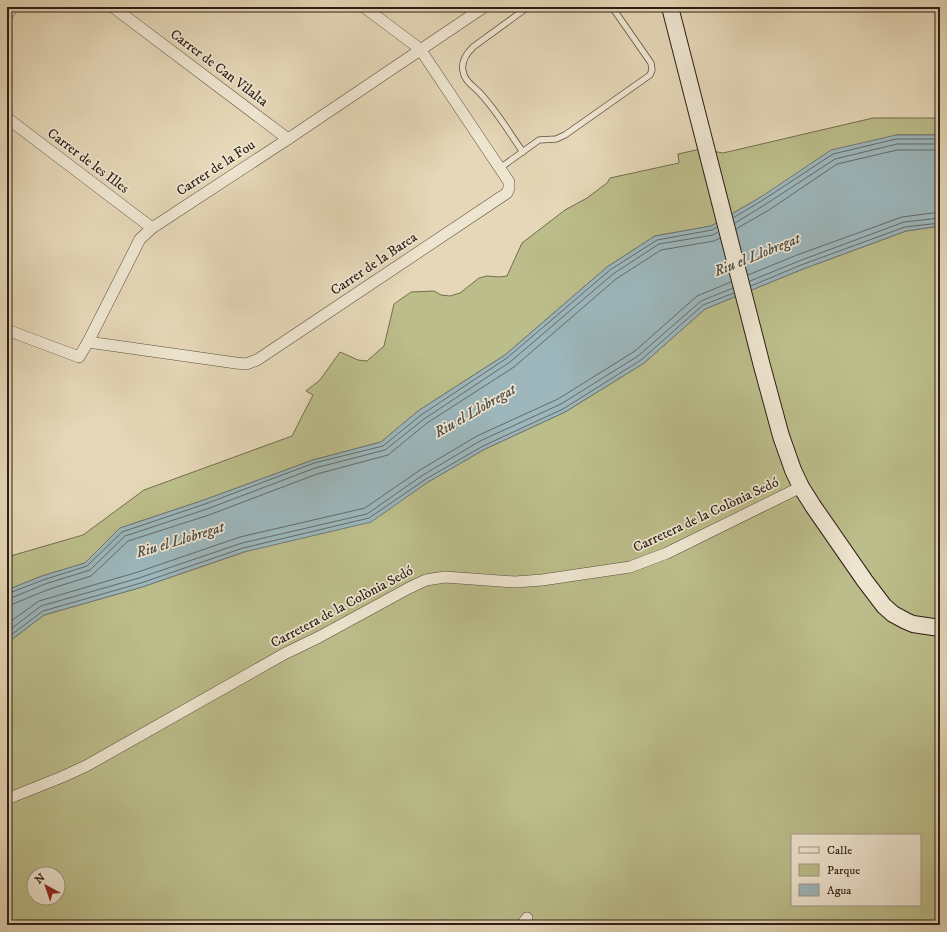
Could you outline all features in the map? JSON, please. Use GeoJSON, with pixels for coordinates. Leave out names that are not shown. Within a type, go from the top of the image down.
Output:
{"type":"FeatureCollection","features":[{"type":"Feature","properties":{"kind":"main road"},"geometry":{"type":"LineString","coordinates":[[670,7],[762,366],[781,436],[793,470],[801,487],[884,606],[893,614],[913,624],[940,628]]}},
{"type":"Feature","properties":{"kind":"street"},"geometry":{"type":"LineString","coordinates":[[7,15],[13,7]]}},
{"type":"Feature","properties":{"kind":"street","name":"Carrer de Can Vilalta"},"geometry":{"type":"LineString","coordinates":[[113,7],[288,139]]}},
{"type":"Feature","properties":{"kind":"street","name":"Carrer de la Barca"},"geometry":{"type":"LineString","coordinates":[[88,342],[246,364],[257,360],[507,193],[509,182],[420,49],[364,7]]}},
{"type":"Feature","properties":{"kind":"street","name":"Carrer de la Fou"},"geometry":{"type":"LineString","coordinates":[[7,330],[79,357],[140,239],[152,228],[288,139],[484,7]]}},
{"type":"Feature","properties":{"kind":"street","name":"Carrer de les Illes"},"geometry":{"type":"LineString","coordinates":[[7,118],[152,228]]}},
{"type":"Feature","properties":{"kind":"street","name":"Carretera de la Colònia Sedó"},"geometry":{"type":"LineString","coordinates":[[7,799],[86,766],[284,654],[426,580],[445,577],[515,582],[542,580],[630,568],[667,554],[801,487]]}},
{"type":"Feature","properties":{"kind":"lane"},"geometry":{"type":"LineString","coordinates":[[522,152],[485,97],[465,78],[462,71],[463,62],[467,53],[473,47],[528,7]]}},
{"type":"Feature","properties":{"kind":"lane"},"geometry":{"type":"LineString","coordinates":[[500,168],[539,140],[556,139],[565,135],[650,75],[652,70],[651,63],[612,7]]}},
{"type":"Feature","properties":{"kind":"green space"},"geometry":{"type":"Polygon","coordinates":[[[873,118],[940,118],[940,135],[896,135],[761,197],[711,226],[655,236],[607,267],[505,355],[418,411],[381,442],[313,460],[204,500],[120,528],[85,563],[42,576],[7,590],[7,557],[83,535],[144,490],[292,436],[313,395],[306,391],[320,380],[340,352],[358,360],[367,361],[384,346],[394,304],[411,292],[434,291],[441,295],[450,296],[460,293],[479,278],[487,276],[507,276],[522,243],[565,210],[587,198],[607,183],[610,178],[679,163],[678,154],[701,149],[723,153],[873,118]]]}},
{"type":"Feature","properties":{"kind":"green space"},"geometry":{"type":"Polygon","coordinates":[[[940,226],[940,925],[7,925],[7,643],[44,615],[142,587],[244,552],[428,482],[485,449],[565,412],[644,363],[705,309],[803,269],[906,231],[940,226]]]}},
{"type":"Feature","properties":{"kind":"water","name":"Riu el Llobregat"},"geometry":{"type":"Polygon","coordinates":[[[896,135],[940,135],[940,226],[906,231],[803,269],[705,309],[644,363],[565,412],[485,449],[428,482],[371,522],[244,552],[142,587],[44,615],[7,643],[7,590],[42,576],[85,563],[120,528],[204,500],[313,460],[381,442],[418,411],[505,355],[607,267],[655,236],[711,226],[761,197],[831,150],[896,135]]]}}]}
